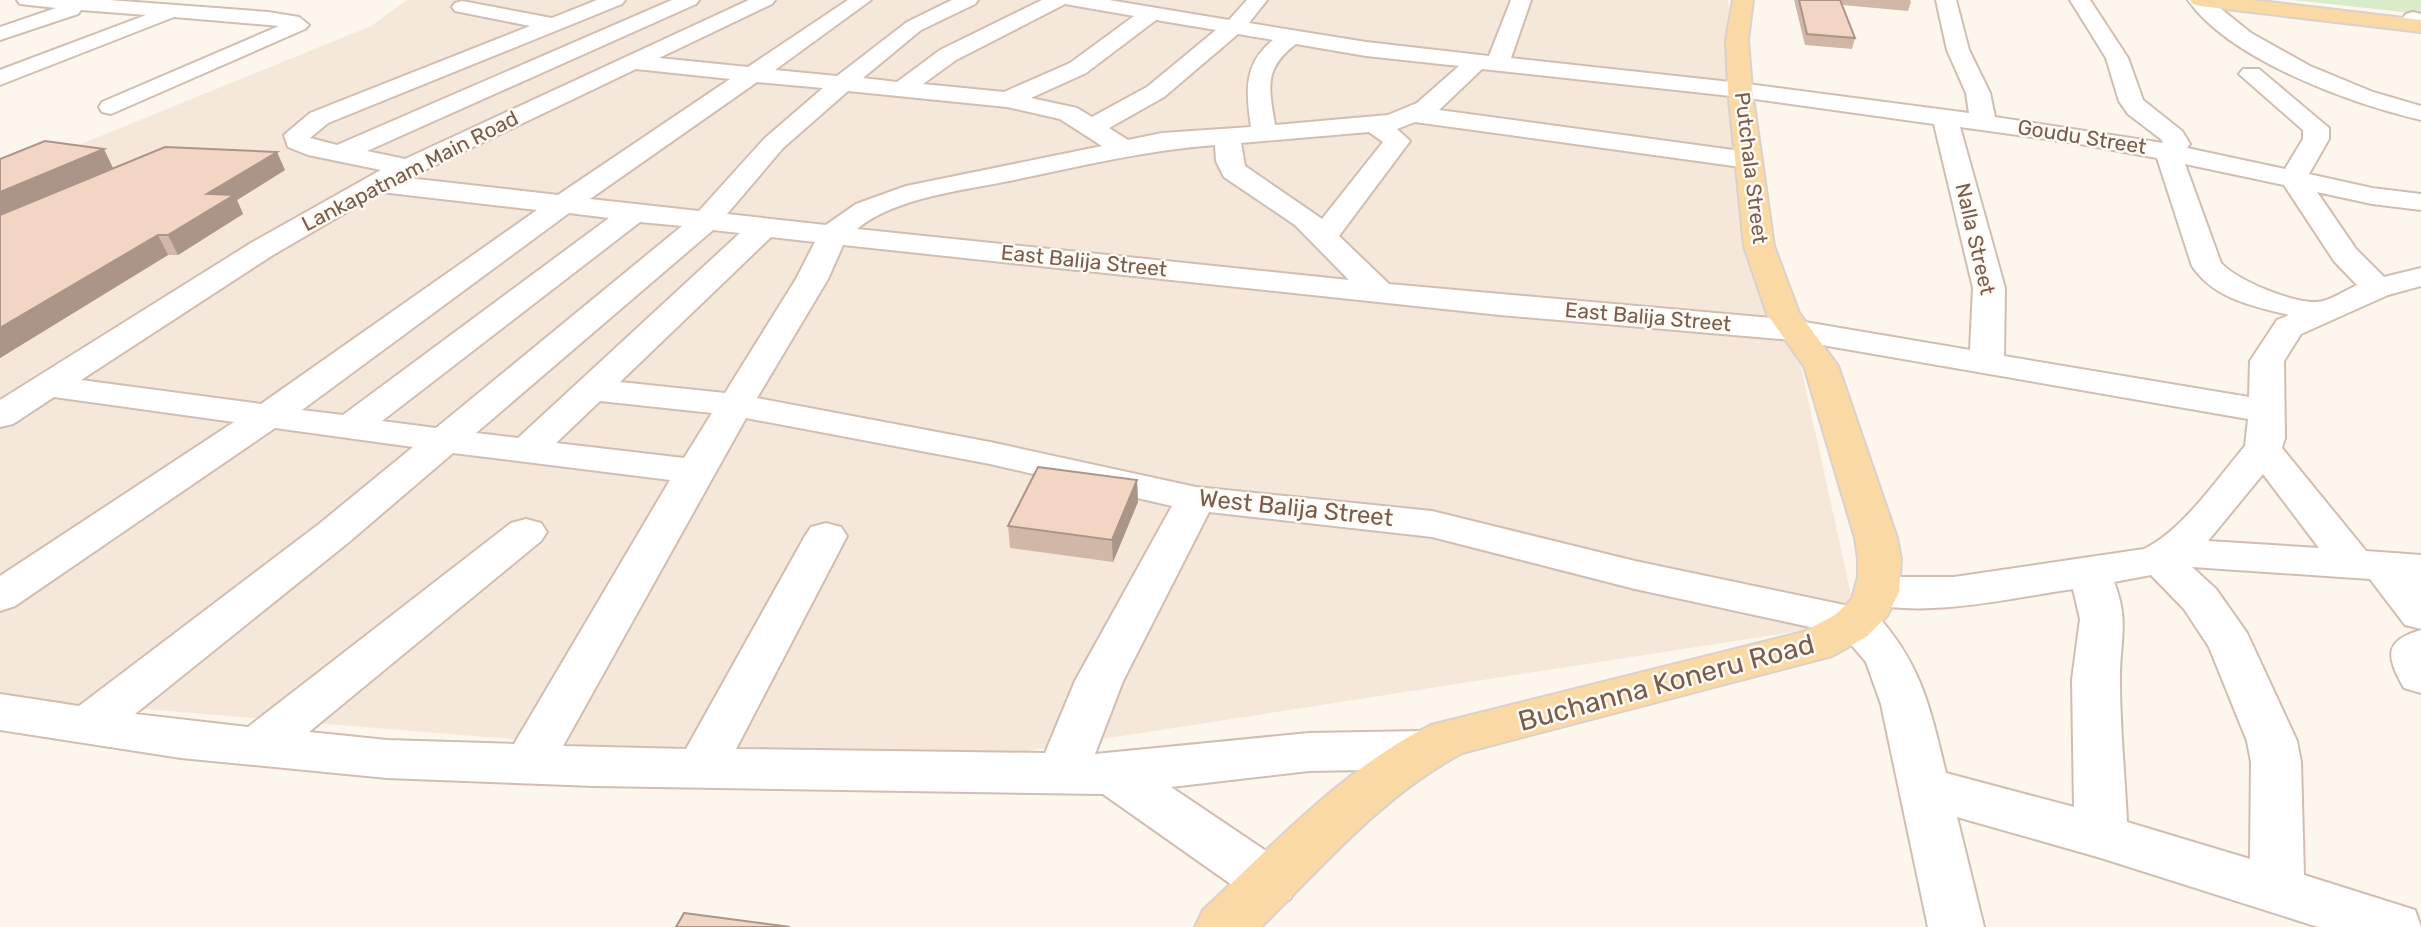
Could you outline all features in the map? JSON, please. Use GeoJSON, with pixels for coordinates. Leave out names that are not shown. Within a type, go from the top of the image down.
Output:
{"type":"FeatureCollection","features":[{"type":"Feature","properties":{"kind":"main road","name":"Putchala Street"},"geometry":{"type":"LineString","coordinates":[[1743,0],[1737,40],[1740,89],[1759,246],[1771,285],[1793,330]]}},
{"type":"Feature","properties":{"kind":"main road"},"geometry":{"type":"LineString","coordinates":[[2199,0],[2419,22]]}},
{"type":"Feature","properties":{"kind":"main road"},"geometry":{"type":"LineString","coordinates":[[2257,0],[2419,22]]}},
{"type":"Feature","properties":{"kind":"main road"},"geometry":{"type":"LineString","coordinates":[[1793,330],[1811,349],[1821,366],[1876,538],[1882,567],[1868,607]]}},
{"type":"Feature","properties":{"kind":"main road","name":"Buchanna Koneru Road"},"geometry":{"type":"LineString","coordinates":[[1223,927],[1363,792],[1421,750],[1448,738],[1816,645],[1840,634],[1868,607]]}},
{"type":"Feature","properties":{"kind":"street"},"geometry":{"type":"LineString","coordinates":[[27,0],[268,18],[292,21],[298,25],[111,107]]}},
{"type":"Feature","properties":{"kind":"street"},"geometry":{"type":"LineString","coordinates":[[408,168],[308,147],[297,142],[297,135],[319,118],[615,0]]}},
{"type":"Feature","properties":{"kind":"street"},"geometry":{"type":"LineString","coordinates":[[339,154],[689,0]]}},
{"type":"Feature","properties":{"kind":"street","name":"Lankapatnam Main Road"},"geometry":{"type":"LineString","coordinates":[[0,416],[262,249],[376,183],[765,0]]}},
{"type":"Feature","properties":{"kind":"street"},"geometry":{"type":"LineString","coordinates":[[0,596],[271,415],[565,203],[861,0]]}},
{"type":"Feature","properties":{"kind":"street"},"geometry":{"type":"LineString","coordinates":[[88,725],[334,533],[441,440],[707,220],[774,143],[843,83],[914,26],[968,0]]}},
{"type":"Feature","properties":{"kind":"street"},"geometry":{"type":"LineString","coordinates":[[902,89],[948,55],[1058,0]]}},
{"type":"Feature","properties":{"kind":"street","name":"Goudu Street"},"geometry":{"type":"LineString","coordinates":[[1072,0],[1366,49],[1740,89],[1983,121],[2168,152],[2372,196],[2421,202]]}},
{"type":"Feature","properties":{"kind":"street"},"geometry":{"type":"LineString","coordinates":[[1092,126],[1138,106],[1157,93],[1233,26],[1257,0]]}},
{"type":"Feature","properties":{"kind":"street"},"geometry":{"type":"LineString","coordinates":[[528,764],[695,471],[812,279],[833,235],[866,210],[916,192],[1123,148],[1195,137],[1376,125],[1414,114],[1487,64],[1521,0]]}},
{"type":"Feature","properties":{"kind":"street"},"geometry":{"type":"LineString","coordinates":[[1946,0],[1958,50],[1978,93],[1983,121]]}},
{"type":"Feature","properties":{"kind":"street"},"geometry":{"type":"LineString","coordinates":[[2080,0],[2116,58],[2131,101],[2137,109],[2173,136],[2177,144],[2168,152],[2207,266],[2214,276],[2249,293],[2321,313]]}},
{"type":"Feature","properties":{"kind":"street"},"geometry":{"type":"LineString","coordinates":[[2199,0],[2231,30],[2319,79],[2369,101],[2421,113]]}},
{"type":"Feature","properties":{"kind":"street"},"geometry":{"type":"LineString","coordinates":[[0,34],[86,4]]}},
{"type":"Feature","properties":{"kind":"street"},"geometry":{"type":"LineString","coordinates":[[462,7],[665,46]]}},
{"type":"Feature","properties":{"kind":"street"},"geometry":{"type":"LineString","coordinates":[[0,78],[176,11]]}},
{"type":"Feature","properties":{"kind":"street"},"geometry":{"type":"LineString","coordinates":[[1007,100],[1078,68],[1152,13]]}},
{"type":"Feature","properties":{"kind":"street"},"geometry":{"type":"LineString","coordinates":[[1264,133],[1257,81],[1259,71],[1272,50],[1292,36]]}},
{"type":"Feature","properties":{"kind":"street"},"geometry":{"type":"LineString","coordinates":[[629,62],[1007,100],[1068,113],[1123,148]]}},
{"type":"Feature","properties":{"kind":"street"},"geometry":{"type":"LineString","coordinates":[[2251,74],[2316,128],[2316,139],[2293,177],[2345,255],[2377,288]]}},
{"type":"Feature","properties":{"kind":"street"},"geometry":{"type":"LineString","coordinates":[[1414,114],[1748,160]]}},
{"type":"Feature","properties":{"kind":"street","name":"Nalla Street"},"geometry":{"type":"LineString","coordinates":[[1945,116],[1989,288],[1987,363]]}},
{"type":"Feature","properties":{"kind":"street"},"geometry":{"type":"LineString","coordinates":[[1323,237],[1397,141],[1376,125]]}},
{"type":"Feature","properties":{"kind":"street"},"geometry":{"type":"LineString","coordinates":[[1227,135],[1229,161],[1234,171],[1283,202],[1378,291]]}},
{"type":"Feature","properties":{"kind":"street","name":"East Balija Street"},"geometry":{"type":"LineString","coordinates":[[376,183],[833,235],[1513,306],[1793,330],[1987,363],[2265,430]]}},
{"type":"Feature","properties":{"kind":"street"},"geometry":{"type":"LineString","coordinates":[[351,427],[635,212]]}},
{"type":"Feature","properties":{"kind":"street"},"geometry":{"type":"LineString","coordinates":[[526,451],[764,227]]}},
{"type":"Feature","properties":{"kind":"street"},"geometry":{"type":"LineString","coordinates":[[2277,891],[2276,762],[2272,741],[2231,644],[2166,555],[2265,430],[2267,361],[2289,327],[2377,288],[2419,281]]}},
{"type":"Feature","properties":{"kind":"street"},"geometry":{"type":"LineString","coordinates":[[48,386],[441,440],[695,471]]}},
{"type":"Feature","properties":{"kind":"street","name":"West Balija Street"},"geometry":{"type":"LineString","coordinates":[[591,389],[734,405],[990,453],[1196,499],[1432,524],[1635,575],[1868,607],[2088,572],[2166,555],[2387,568]]}},
{"type":"Feature","properties":{"kind":"street"},"geometry":{"type":"LineString","coordinates":[[2265,430],[2387,568],[2421,614]]}},
{"type":"Feature","properties":{"kind":"street"},"geometry":{"type":"LineString","coordinates":[[1062,774],[1099,681],[1196,499]]}},
{"type":"Feature","properties":{"kind":"street"},"geometry":{"type":"LineString","coordinates":[[257,747],[526,533]]}},
{"type":"Feature","properties":{"kind":"street"},"geometry":{"type":"LineString","coordinates":[[700,769],[825,536]]}},
{"type":"Feature","properties":{"kind":"street"},"geometry":{"type":"LineString","coordinates":[[2088,572],[2100,602],[2102,619],[2096,680],[2101,836]]}},
{"type":"Feature","properties":{"kind":"street"},"geometry":{"type":"LineString","coordinates":[[1868,607],[1905,704],[1956,927]]}},
{"type":"Feature","properties":{"kind":"street"},"geometry":{"type":"LineString","coordinates":[[2421,646],[2414,651],[2414,663],[2421,676]]}},
{"type":"Feature","properties":{"kind":"street"},"geometry":{"type":"LineString","coordinates":[[0,712],[181,739],[387,759],[700,769],[1113,774],[1309,752],[1421,750]]}},
{"type":"Feature","properties":{"kind":"street"},"geometry":{"type":"LineString","coordinates":[[1113,774],[1271,883]]}},
{"type":"Feature","properties":{"kind":"street"},"geometry":{"type":"LineString","coordinates":[[1924,787],[2101,836],[2395,927]]}},
{"type":"Feature","properties":{"kind":"shaded area"},"geometry":{"type":"Polygon","coordinates":[[[407,0],[1728,0],[1740,90],[1857,622],[896,771],[0,697],[0,177],[371,26],[407,0]]]}},
{"type":"Feature","properties":{"kind":"green space"},"geometry":{"type":"Polygon","coordinates":[[[2293,0],[2421,0],[2421,14],[2293,0]]]}},
{"type":"Feature","properties":{"kind":"building"},"geometry":{"type":"Polygon","coordinates":[[[1799,0],[1840,0],[1855,38],[1807,34],[1799,0]]]}},
{"type":"Feature","properties":{"kind":"building"},"geometry":{"type":"Polygon","coordinates":[[[45,141],[104,149],[0,192],[0,159],[45,141]]]}},
{"type":"Feature","properties":{"kind":"building"},"geometry":{"type":"Polygon","coordinates":[[[165,147],[277,152],[207,194],[234,195],[168,235],[158,235],[0,328],[0,215],[165,147]]]}},
{"type":"Feature","properties":{"kind":"building"},"geometry":{"type":"Polygon","coordinates":[[[1038,467],[1137,480],[1112,540],[1008,526],[1038,467]]]}},
{"type":"Feature","properties":{"kind":"building"},"geometry":{"type":"Polygon","coordinates":[[[684,913],[790,927],[676,927],[684,913]]]}}]}
